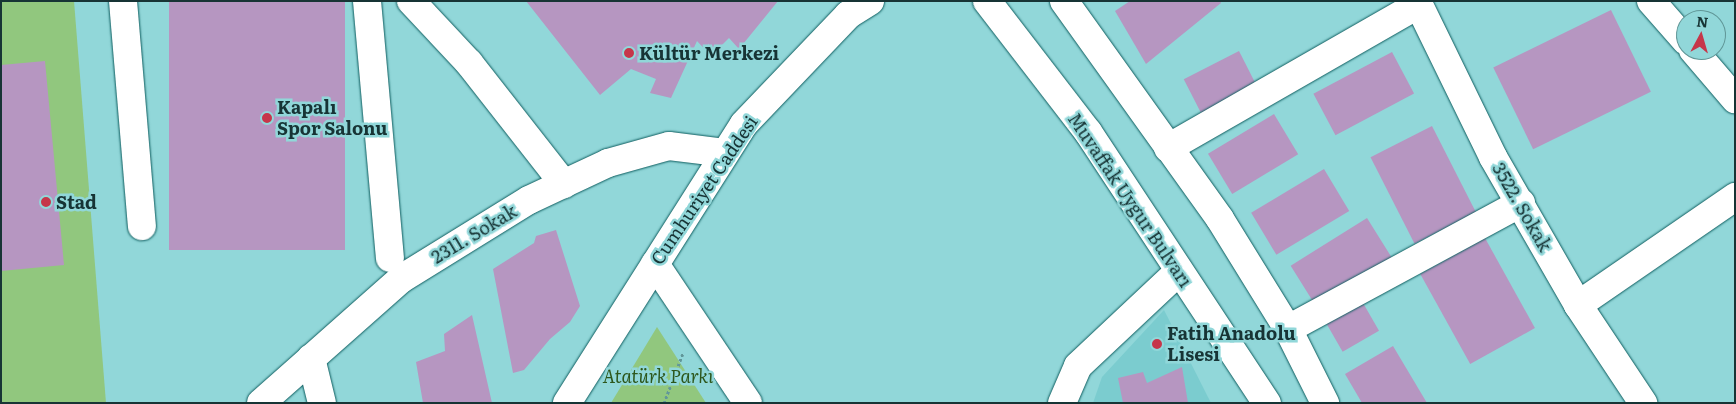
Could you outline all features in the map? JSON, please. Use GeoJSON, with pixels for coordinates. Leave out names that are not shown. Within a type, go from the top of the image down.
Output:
{"type":"FeatureCollection","features":[{"type":"Feature","properties":{"kind":"street"},"geometry":{"type":"LineString","coordinates":[[123,1],[142,226]]}},
{"type":"Feature","properties":{"kind":"street"},"geometry":{"type":"LineString","coordinates":[[367,1],[390,258]]}},
{"type":"Feature","properties":{"kind":"street"},"geometry":{"type":"LineString","coordinates":[[411,1],[470,63],[564,184]]}},
{"type":"Feature","properties":{"kind":"street","name":"Cumhuriyet Caddesi"},"geometry":{"type":"LineString","coordinates":[[567,403],[744,124],[848,15],[870,1]]}},
{"type":"Feature","properties":{"kind":"street","name":"Muvaffak Uygur Bulvarı"},"geometry":{"type":"LineString","coordinates":[[987,1],[1088,132],[1178,272],[1267,403]]}},
{"type":"Feature","properties":{"kind":"street"},"geometry":{"type":"LineString","coordinates":[[1064,1],[1220,219],[1288,329],[1325,403]]}},
{"type":"Feature","properties":{"kind":"street"},"geometry":{"type":"LineString","coordinates":[[1651,1],[1676,30]]}},
{"type":"Feature","properties":{"kind":"street"},"geometry":{"type":"LineString","coordinates":[[1168,148],[1418,3]]}},
{"type":"Feature","properties":{"kind":"street","name":"3522. Sokak"},"geometry":{"type":"LineString","coordinates":[[1418,3],[1476,125],[1578,305],[1644,403]]}},
{"type":"Feature","properties":{"kind":"street"},"geometry":{"type":"LineString","coordinates":[[1702,60],[1735,99]]}},
{"type":"Feature","properties":{"kind":"street","name":"2311. Sokak"},"geometry":{"type":"LineString","coordinates":[[261,403],[401,279],[529,200],[608,163],[669,146],[725,153]]}},
{"type":"Feature","properties":{"kind":"street"},"geometry":{"type":"LineString","coordinates":[[1578,305],[1735,197]]}},
{"type":"Feature","properties":{"kind":"street"},"geometry":{"type":"LineString","coordinates":[[1288,329],[1521,203]]}},
{"type":"Feature","properties":{"kind":"street"},"geometry":{"type":"LineString","coordinates":[[655,264],[748,403]]}},
{"type":"Feature","properties":{"kind":"street"},"geometry":{"type":"LineString","coordinates":[[1062,403],[1078,366],[1178,272]]}},
{"type":"Feature","properties":{"kind":"street"},"geometry":{"type":"LineString","coordinates":[[311,358],[322,403]]}},
{"type":"Feature","properties":{"kind":"path"},"geometry":{"type":"LineString","coordinates":[[664,403],[694,322]]}},
{"type":"Feature","properties":{"kind":"shaded area","name":"Fatih Anadolu Lisesi"},"geometry":{"type":"Polygon","coordinates":[[[1164,310],[1211,403],[1093,403],[1102,377],[1164,310]]]}},
{"type":"Feature","properties":{"kind":"green space","name":"Stad"},"geometry":{"type":"Polygon","coordinates":[[[1,1],[74,1],[106,403],[1,403],[1,1]]]}},
{"type":"Feature","properties":{"kind":"green space","name":"Atatürk Parkı"},"geometry":{"type":"Polygon","coordinates":[[[657,327],[706,403],[611,403],[657,327]]]}},
{"type":"Feature","properties":{"kind":"building","name":"Kapalı Spor Salonu"},"geometry":{"type":"Polygon","coordinates":[[[169,1],[345,1],[345,250],[169,250],[169,1]]]}},
{"type":"Feature","properties":{"kind":"building","name":"Kültür Merkezi"},"geometry":{"type":"Polygon","coordinates":[[[526,1],[778,1],[739,49],[729,38],[711,56],[697,41],[671,98],[650,93],[656,79],[631,69],[600,95],[526,1]]]}},
{"type":"Feature","properties":{"kind":"building"},"geometry":{"type":"Polygon","coordinates":[[[1130,1],[1220,1],[1221,3],[1146,64],[1115,11],[1130,1]]]}},
{"type":"Feature","properties":{"kind":"building"},"geometry":{"type":"Polygon","coordinates":[[[1611,10],[1651,92],[1533,149],[1493,67],[1611,10]]]}},
{"type":"Feature","properties":{"kind":"building"},"geometry":{"type":"Polygon","coordinates":[[[1239,51],[1258,88],[1203,117],[1184,79],[1239,51]]]}},
{"type":"Feature","properties":{"kind":"building"},"geometry":{"type":"Polygon","coordinates":[[[1392,52],[1414,93],[1335,135],[1313,94],[1392,52]]]}},
{"type":"Feature","properties":{"kind":"building"},"geometry":{"type":"Polygon","coordinates":[[[45,61],[64,265],[1,271],[1,65],[45,61]]]}},
{"type":"Feature","properties":{"kind":"building"},"geometry":{"type":"Polygon","coordinates":[[[1274,114],[1298,154],[1232,194],[1208,154],[1274,114]]]}},
{"type":"Feature","properties":{"kind":"building"},"geometry":{"type":"Polygon","coordinates":[[[1432,126],[1476,212],[1415,244],[1371,157],[1432,126]]]}},
{"type":"Feature","properties":{"kind":"building"},"geometry":{"type":"Polygon","coordinates":[[[1324,169],[1349,211],[1276,255],[1251,213],[1324,169]]]}},
{"type":"Feature","properties":{"kind":"building"},"geometry":{"type":"Polygon","coordinates":[[[1367,218],[1395,263],[1319,311],[1291,266],[1367,218]]]}},
{"type":"Feature","properties":{"kind":"building"},"geometry":{"type":"Polygon","coordinates":[[[556,230],[580,306],[570,322],[550,339],[524,370],[513,373],[493,269],[534,243],[536,236],[556,230]]]}},
{"type":"Feature","properties":{"kind":"building"},"geometry":{"type":"Polygon","coordinates":[[[1485,238],[1535,328],[1470,364],[1420,274],[1485,238]]]}},
{"type":"Feature","properties":{"kind":"building"},"geometry":{"type":"Polygon","coordinates":[[[1359,296],[1379,331],[1343,352],[1323,317],[1359,296]]]}},
{"type":"Feature","properties":{"kind":"building"},"geometry":{"type":"Polygon","coordinates":[[[472,315],[492,403],[423,403],[416,362],[445,351],[444,334],[472,315]]]}},
{"type":"Feature","properties":{"kind":"building"},"geometry":{"type":"Polygon","coordinates":[[[1393,346],[1427,403],[1362,403],[1345,374],[1393,346]]]}},
{"type":"Feature","properties":{"kind":"building"},"geometry":{"type":"Polygon","coordinates":[[[1182,367],[1188,403],[1123,403],[1118,378],[1143,372],[1147,383],[1182,367]]]}},
{"type":"Feature","properties":{"kind":"place","name":"Kültür Merkezi"},"geometry":{"type":"Point","coordinates":[629,53]}},
{"type":"Feature","properties":{"kind":"place","name":"Kapalı Spor Salonu"},"geometry":{"type":"Point","coordinates":[267,118]}},
{"type":"Feature","properties":{"kind":"place","name":"Stad"},"geometry":{"type":"Point","coordinates":[46,202]}},
{"type":"Feature","properties":{"kind":"place","name":"Fatih Anadolu Lisesi"},"geometry":{"type":"Point","coordinates":[1157,344]}}]}
